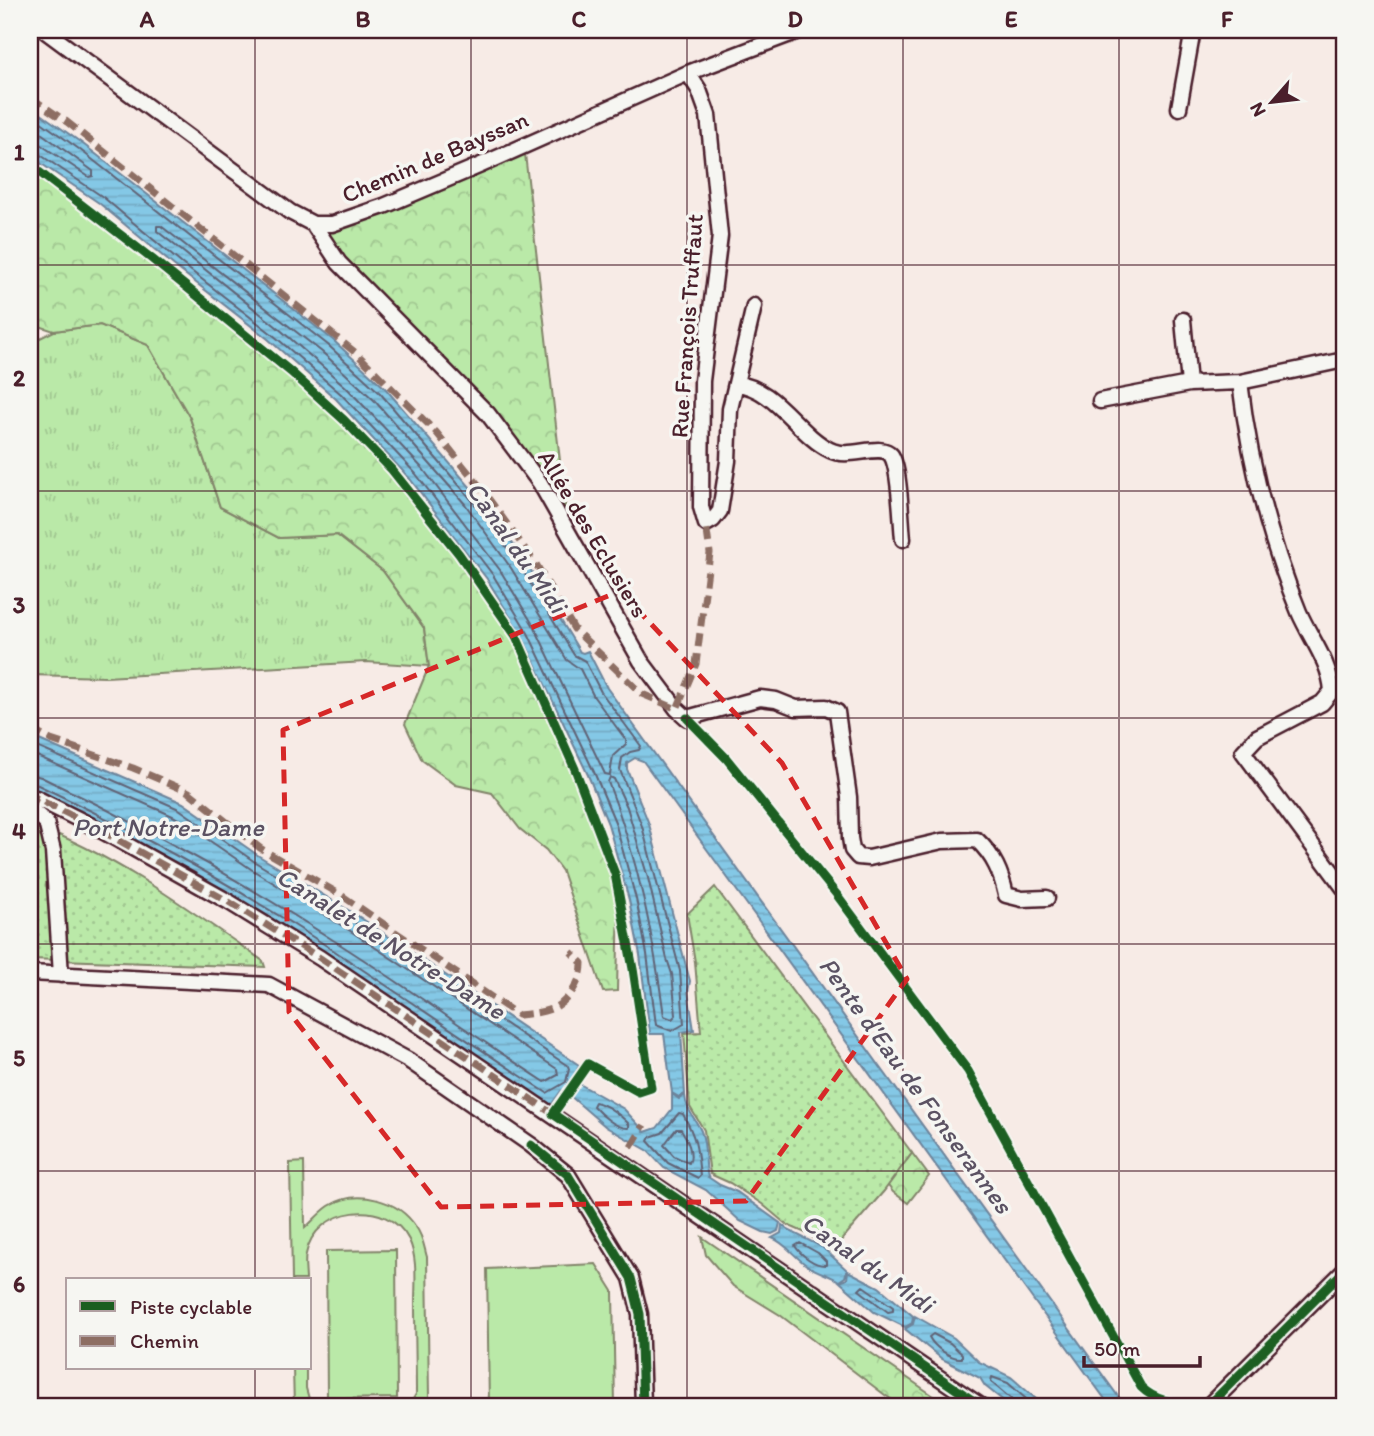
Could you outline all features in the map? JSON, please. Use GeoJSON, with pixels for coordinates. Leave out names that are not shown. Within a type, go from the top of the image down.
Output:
{"type":"FeatureCollection","features":[{"type":"Feature","properties":{"kind":"street"},"geometry":{"type":"LineString","coordinates":[[44,30],[290,212],[313,223]]}},
{"type":"Feature","properties":{"kind":"street","name":"Chemin de Bayssan"},"geometry":{"type":"LineString","coordinates":[[313,223],[332,225],[384,206],[688,73],[801,30]]}},
{"type":"Feature","properties":{"kind":"street"},"geometry":{"type":"LineString","coordinates":[[1179,108],[1193,30]]}},
{"type":"Feature","properties":{"kind":"street","name":"Rue François Truffaut"},"geometry":{"type":"LineString","coordinates":[[688,73],[699,90],[708,115],[720,236],[702,380],[701,507],[706,524],[720,511],[728,461],[730,409],[754,306]]}},
{"type":"Feature","properties":{"kind":"street","name":"Allée des Eclusiers"},"geometry":{"type":"LineString","coordinates":[[313,223],[340,263],[488,414],[518,453],[540,483],[641,661],[677,709],[687,718],[760,698],[776,700],[796,708],[826,708],[837,712],[849,797],[850,838],[852,850],[858,857],[869,858],[942,841],[977,840],[990,853],[1002,875],[1006,895],[1022,899],[1047,898]]}},
{"type":"Feature","properties":{"kind":"street"},"geometry":{"type":"LineString","coordinates":[[1183,320],[1189,384]]}},
{"type":"Feature","properties":{"kind":"street"},"geometry":{"type":"LineString","coordinates":[[1100,401],[1189,384],[1240,382],[1344,360]]}},
{"type":"Feature","properties":{"kind":"street"},"geometry":{"type":"LineString","coordinates":[[1240,382],[1246,433],[1275,545],[1299,612],[1331,676],[1332,691],[1322,703],[1257,737],[1243,752],[1344,888]]}},
{"type":"Feature","properties":{"kind":"street"},"geometry":{"type":"LineString","coordinates":[[736,384],[746,384],[764,394],[810,437],[831,451],[846,455],[882,449],[890,453],[896,465],[903,539]]}},
{"type":"Feature","properties":{"kind":"street"},"geometry":{"type":"LineString","coordinates":[[61,975],[53,850],[46,822],[30,809],[36,798],[104,832],[229,902],[320,958],[981,1406]]}},
{"type":"Feature","properties":{"kind":"street"},"geometry":{"type":"LineString","coordinates":[[30,973],[269,985],[408,1060],[531,1145],[568,1175],[631,1279],[640,1314],[643,1406]]}},
{"type":"Feature","properties":{"kind":"street"},"geometry":{"type":"LineString","coordinates":[[1208,1406],[1344,1271]]}},
{"type":"Feature","properties":{"kind":"highlighted area"},"geometry":{"type":"Polygon","coordinates":[[[620,591],[782,763],[907,979],[746,1201],[441,1207],[289,1012],[283,730],[620,591]]]}},
{"type":"Feature","properties":{"kind":"green space"},"geometry":{"type":"Polygon","coordinates":[[[524,145],[567,522],[488,414],[339,263],[313,224],[332,224],[524,145]]]}},
{"type":"Feature","properties":{"kind":"green space"},"geometry":{"type":"Polygon","coordinates":[[[30,165],[152,259],[291,372],[344,420],[392,470],[459,554],[516,636],[575,769],[615,874],[619,895],[617,991],[603,992],[562,871],[546,850],[520,829],[492,793],[456,785],[422,760],[405,724],[429,666],[424,628],[383,571],[337,535],[279,538],[220,507],[190,418],[148,345],[100,325],[54,331],[39,326],[30,305],[30,165]]]}},
{"type":"Feature","properties":{"kind":"green space"},"geometry":{"type":"Polygon","coordinates":[[[100,325],[148,345],[190,418],[220,507],[279,538],[337,535],[383,571],[424,628],[429,666],[366,662],[106,677],[30,675],[30,343],[54,331],[100,325]]]}},
{"type":"Feature","properties":{"kind":"green space"},"geometry":{"type":"Polygon","coordinates":[[[30,823],[92,851],[151,884],[263,961],[265,967],[30,959],[30,823]]]}},
{"type":"Feature","properties":{"kind":"green space"},"geometry":{"type":"Polygon","coordinates":[[[715,887],[912,1153],[884,1191],[832,1251],[808,1234],[787,1225],[730,1183],[710,1174],[704,1130],[690,1107],[684,1033],[701,1032],[695,962],[687,914],[715,887]]]}},
{"type":"Feature","properties":{"kind":"green space"},"geometry":{"type":"Polygon","coordinates":[[[912,1153],[929,1176],[908,1203],[893,1192],[882,1178],[907,1160],[912,1153]]]}},
{"type":"Feature","properties":{"kind":"green space"},"geometry":{"type":"Polygon","coordinates":[[[304,1162],[305,1228],[329,1206],[352,1198],[364,1198],[377,1200],[399,1210],[409,1218],[420,1234],[427,1257],[429,1397],[424,1406],[409,1406],[416,1394],[415,1271],[409,1240],[399,1226],[385,1217],[370,1213],[353,1213],[337,1217],[323,1226],[312,1238],[305,1257],[306,1278],[292,1278],[290,1163],[304,1162]]]}},
{"type":"Feature","properties":{"kind":"green space"},"geometry":{"type":"Polygon","coordinates":[[[702,1237],[948,1406],[901,1406],[780,1315],[733,1286],[706,1255],[702,1237]]]}},
{"type":"Feature","properties":{"kind":"green space"},"geometry":{"type":"Polygon","coordinates":[[[396,1250],[397,1398],[327,1399],[326,1251],[396,1250]]]}},
{"type":"Feature","properties":{"kind":"green space"},"geometry":{"type":"Polygon","coordinates":[[[596,1264],[613,1291],[615,1406],[489,1406],[487,1269],[596,1264]]]}},
{"type":"Feature","properties":{"kind":"green space"},"geometry":{"type":"Polygon","coordinates":[[[293,1370],[306,1370],[306,1388],[311,1406],[294,1406],[293,1370]]]}},
{"type":"Feature","properties":{"kind":"water"},"geometry":{"type":"Polygon","coordinates":[[[30,106],[83,144],[333,340],[385,388],[477,495],[524,559],[580,652],[588,651],[607,688],[1125,1406],[1110,1406],[643,761],[635,758],[627,763],[627,769],[649,824],[690,981],[688,992],[694,1030],[681,1032],[685,1094],[679,1097],[672,1093],[664,1034],[650,1034],[640,955],[629,900],[608,824],[588,775],[522,636],[487,579],[410,479],[336,399],[268,339],[99,203],[30,156],[30,106]]]}},
{"type":"Feature","properties":{"kind":"water","name":"Port Notre-Dame"},"geometry":{"type":"Polygon","coordinates":[[[30,736],[183,803],[259,856],[358,916],[579,1065],[573,1079],[573,1088],[561,1091],[551,1105],[257,910],[146,846],[30,789],[30,736]]]}},
{"type":"Feature","properties":{"kind":"water"},"geometry":{"type":"Polygon","coordinates":[[[576,1082],[624,1109],[645,1132],[657,1128],[672,1109],[672,1094],[679,1099],[685,1095],[689,1110],[703,1137],[708,1177],[737,1192],[780,1223],[778,1231],[772,1234],[763,1232],[740,1221],[706,1190],[664,1168],[647,1150],[606,1127],[569,1095],[575,1089],[576,1082]]]}},
{"type":"Feature","properties":{"kind":"water"},"geometry":{"type":"Polygon","coordinates":[[[782,1225],[822,1247],[847,1270],[845,1277],[839,1281],[812,1268],[772,1238],[781,1233],[782,1225]]]}},
{"type":"Feature","properties":{"kind":"water"},"geometry":{"type":"Polygon","coordinates":[[[848,1271],[879,1287],[913,1316],[912,1323],[905,1327],[874,1312],[840,1282],[847,1279],[848,1271]]]}},
{"type":"Feature","properties":{"kind":"water"},"geometry":{"type":"Polygon","coordinates":[[[915,1316],[954,1338],[979,1362],[1011,1377],[1044,1406],[1010,1406],[985,1386],[980,1378],[942,1359],[905,1329],[913,1324],[915,1316]]]}},
{"type":"Feature","properties":{"kind":"marked path"},"geometry":{"type":"LineString","coordinates":[[30,97],[67,122],[356,353],[436,432],[481,488],[536,564],[574,629],[642,694],[677,709],[696,664],[710,553],[706,524]]}},
{"type":"Feature","properties":{"kind":"marked path"},"geometry":{"type":"LineString","coordinates":[[30,729],[51,740],[133,768],[189,792],[260,848],[341,895],[518,1015],[552,1009],[571,994],[582,970],[582,963],[571,952]]}},
{"type":"Feature","properties":{"kind":"marked path"},"geometry":{"type":"LineString","coordinates":[[30,809],[36,798],[104,832],[229,902],[320,958],[556,1116]]}},
{"type":"Feature","properties":{"kind":"marked path"},"geometry":{"type":"LineString","coordinates":[[631,1147],[644,1125]]}},
{"type":"Feature","properties":{"kind":"cycle path"},"geometry":{"type":"LineString","coordinates":[[30,165],[152,259],[291,372],[344,420],[392,470],[459,554],[516,636],[575,769],[615,874],[651,1088],[639,1092],[588,1064],[553,1114],[981,1406]]}},
{"type":"Feature","properties":{"kind":"cycle path"},"geometry":{"type":"LineString","coordinates":[[687,718],[726,758],[837,895],[968,1071],[1141,1387],[1161,1399],[1199,1406]]}},
{"type":"Feature","properties":{"kind":"cycle path"},"geometry":{"type":"LineString","coordinates":[[531,1145],[568,1175],[631,1278],[640,1314],[643,1406]]}},
{"type":"Feature","properties":{"kind":"cycle path"},"geometry":{"type":"LineString","coordinates":[[1208,1406],[1344,1271]]}},
{"type":"Feature","properties":{"kind":"water label","name":"Canal du Midi"},"geometry":{"type":"Point","coordinates":[517,547]}},
{"type":"Feature","properties":{"kind":"water label","name":"Canalet de Notre-Dame"},"geometry":{"type":"Point","coordinates":[391,943]}},
{"type":"Feature","properties":{"kind":"water label","name":"Pente d'Eau de Fonserannes"},"geometry":{"type":"Point","coordinates":[916,1085]}},
{"type":"Feature","properties":{"kind":"water label","name":"Canal du Midi"},"geometry":{"type":"Point","coordinates":[868,1263]}}]}
